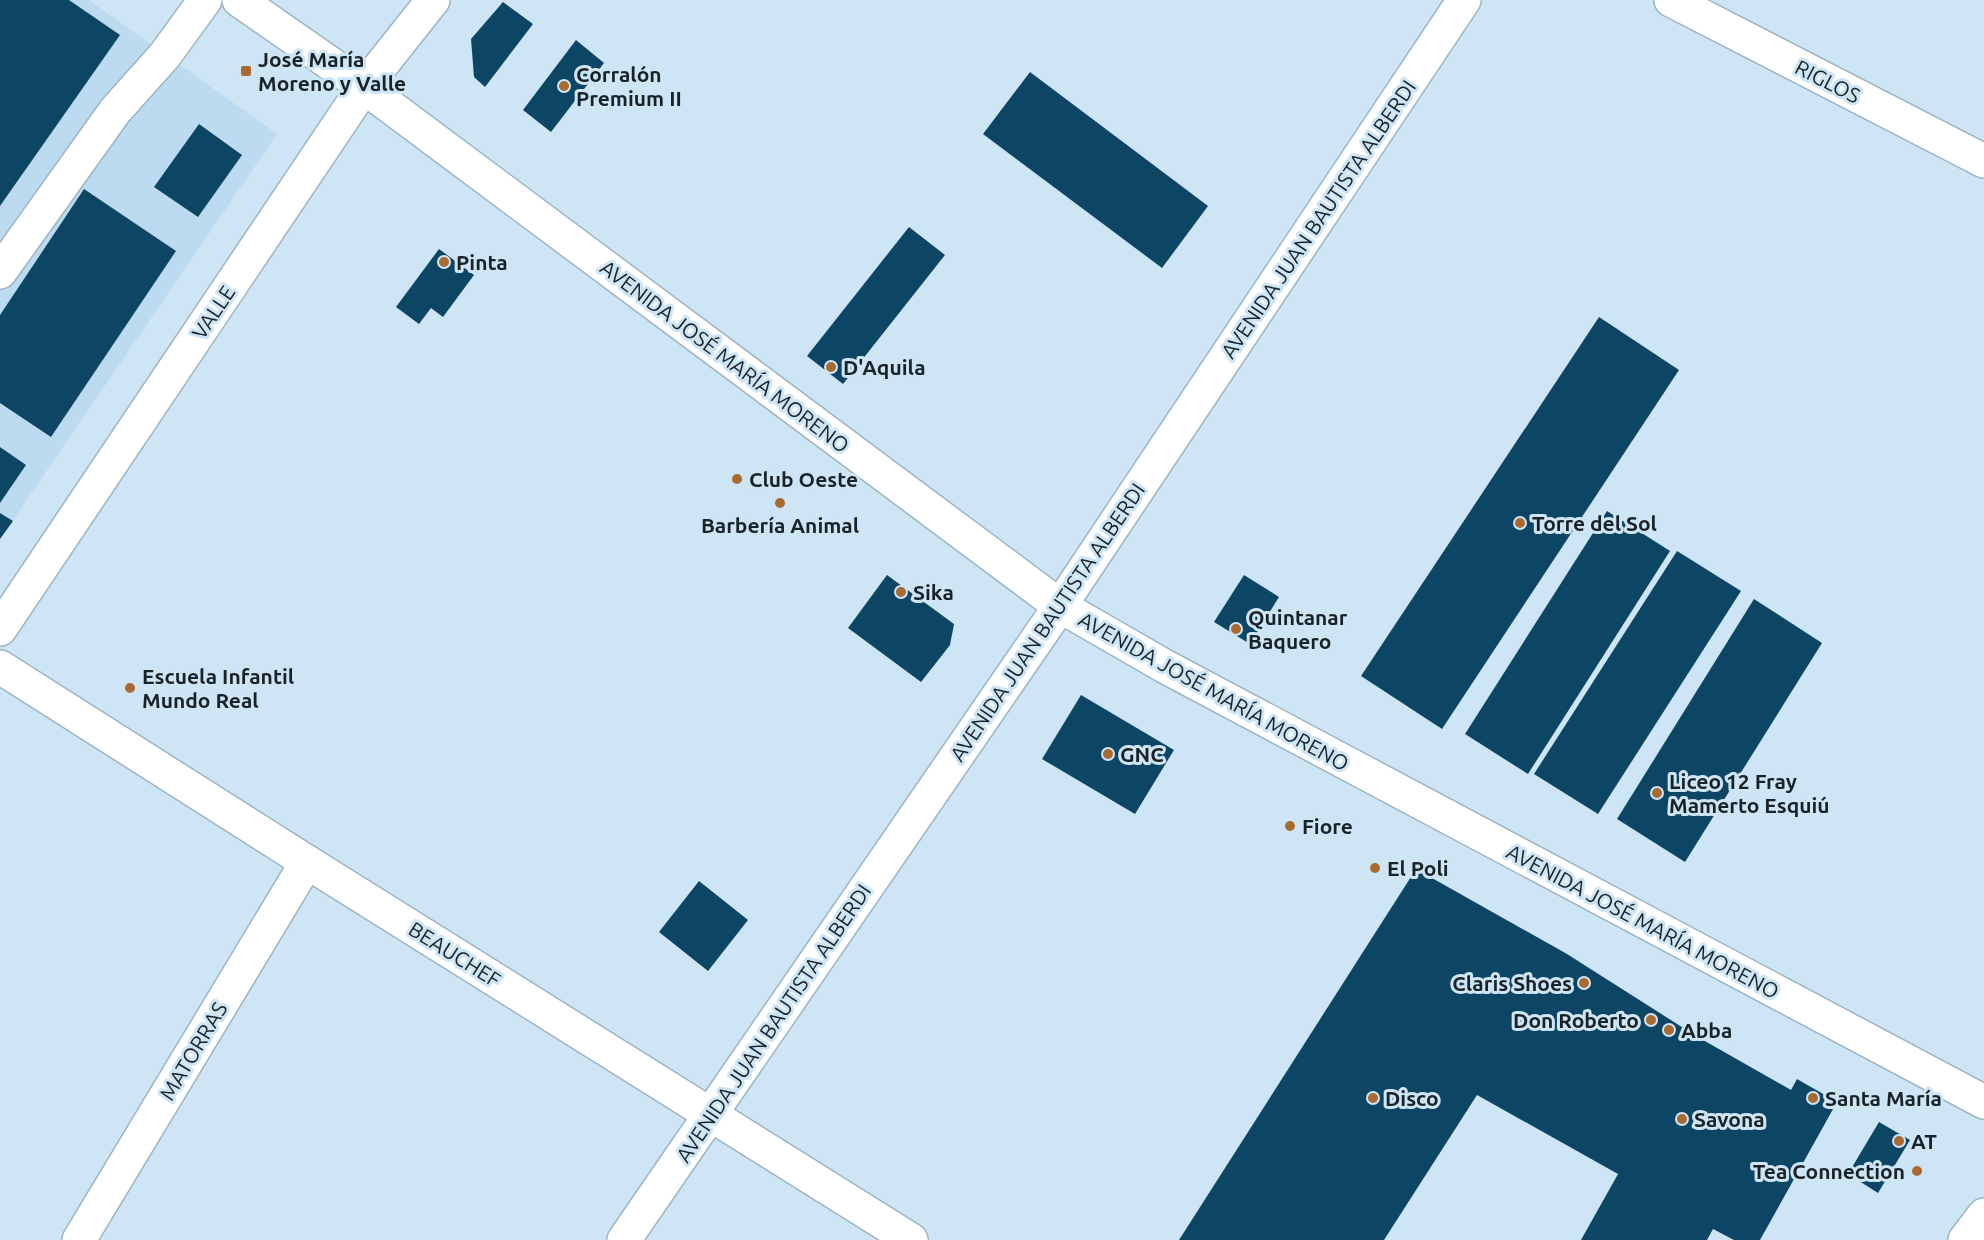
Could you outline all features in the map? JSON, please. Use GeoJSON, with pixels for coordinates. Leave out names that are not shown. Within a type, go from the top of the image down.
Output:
{"type":"FeatureCollection","features":[{"type":"Feature","properties":{"kind":"main road"},"geometry":{"type":"LineString","coordinates":[[0,272],[115,111],[165,55],[205,0]]}},
{"type":"Feature","properties":{"kind":"main road","name":"AVENIDA JOSÉ MARÍA MORENO"},"geometry":{"type":"LineString","coordinates":[[239,0],[364,87],[1060,606],[1166,667],[1984,1102]]}},
{"type":"Feature","properties":{"kind":"main road","name":"VALLE"},"geometry":{"type":"LineString","coordinates":[[0,629],[364,87],[433,0]]}},
{"type":"Feature","properties":{"kind":"main road","name":"AVENIDA JUAN BAUTISTA ALBERDI"},"geometry":{"type":"LineString","coordinates":[[624,1240],[1060,606],[1464,0]]}},
{"type":"Feature","properties":{"kind":"main road","name":"RIGLOS"},"geometry":{"type":"LineString","coordinates":[[1671,0],[1984,161]]}},
{"type":"Feature","properties":{"kind":"main road","name":"BEAUCHEF"},"geometry":{"type":"LineString","coordinates":[[0,667],[910,1240]]}},
{"type":"Feature","properties":{"kind":"main road","name":"MATORRAS"},"geometry":{"type":"LineString","coordinates":[[79,1240],[307,862]]}},
{"type":"Feature","properties":{"kind":"main road"},"geometry":{"type":"LineString","coordinates":[[1965,1240],[1984,1215]]}},
{"type":"Feature","properties":{"kind":"shaded area"},"geometry":{"type":"Polygon","coordinates":[[[0,0],[89,0],[277,134],[0,539],[0,0]]]}},
{"type":"Feature","properties":{"kind":"building"},"geometry":{"type":"Polygon","coordinates":[[[0,0],[69,0],[120,35],[0,206],[0,0]]]}},
{"type":"Feature","properties":{"kind":"building"},"geometry":{"type":"Polygon","coordinates":[[[503,2],[533,24],[485,87],[474,77],[471,39],[503,2]]]}},
{"type":"Feature","properties":{"kind":"building","name":"Corralón Premium II"},"geometry":{"type":"Polygon","coordinates":[[[576,40],[604,63],[551,132],[523,110],[576,40]]]}},
{"type":"Feature","properties":{"kind":"building"},"geometry":{"type":"Polygon","coordinates":[[[1030,72],[1208,206],[1162,268],[983,134],[1030,72]]]}},
{"type":"Feature","properties":{"kind":"building"},"geometry":{"type":"Polygon","coordinates":[[[199,124],[242,155],[198,217],[154,187],[199,124]]]}},
{"type":"Feature","properties":{"kind":"building"},"geometry":{"type":"Polygon","coordinates":[[[84,189],[176,251],[51,437],[0,403],[0,315],[84,189]]]}},
{"type":"Feature","properties":{"kind":"building"},"geometry":{"type":"Polygon","coordinates":[[[909,227],[945,255],[843,384],[807,356],[909,227]]]}},
{"type":"Feature","properties":{"kind":"building"},"geometry":{"type":"Polygon","coordinates":[[[439,249],[474,275],[443,317],[431,308],[419,324],[396,307],[439,249]]]}},
{"type":"Feature","properties":{"kind":"building","name":"Torre del Sol"},"geometry":{"type":"Polygon","coordinates":[[[1599,317],[1679,370],[1442,729],[1361,676],[1599,317]]]}},
{"type":"Feature","properties":{"kind":"building"},"geometry":{"type":"Polygon","coordinates":[[[0,447],[26,465],[0,503],[0,447]]]}},
{"type":"Feature","properties":{"kind":"building"},"geometry":{"type":"Polygon","coordinates":[[[1607,511],[1670,551],[1528,774],[1465,734],[1607,511]]]}},
{"type":"Feature","properties":{"kind":"building"},"geometry":{"type":"Polygon","coordinates":[[[0,513],[13,521],[0,539],[0,513]]]}},
{"type":"Feature","properties":{"kind":"building"},"geometry":{"type":"Polygon","coordinates":[[[1677,551],[1741,591],[1598,814],[1534,774],[1677,551]]]}},
{"type":"Feature","properties":{"kind":"building"},"geometry":{"type":"Polygon","coordinates":[[[887,575],[954,624],[950,645],[921,682],[848,628],[887,575]]]}},
{"type":"Feature","properties":{"kind":"building"},"geometry":{"type":"Polygon","coordinates":[[[1244,575],[1279,597],[1250,644],[1214,622],[1244,575]]]}},
{"type":"Feature","properties":{"kind":"building"},"geometry":{"type":"Polygon","coordinates":[[[1754,599],[1822,643],[1685,862],[1617,819],[1754,599]]]}},
{"type":"Feature","properties":{"kind":"building","name":"GNC"},"geometry":{"type":"Polygon","coordinates":[[[1081,695],[1174,750],[1135,814],[1042,759],[1081,695]]]}},
{"type":"Feature","properties":{"kind":"building"},"geometry":{"type":"Polygon","coordinates":[[[1416,869],[1567,954],[1696,1036],[1791,1090],[1797,1079],[1837,1102],[1760,1240],[1734,1240],[1713,1229],[1707,1240],[1581,1240],[1618,1174],[1477,1095],[1384,1240],[1179,1240],[1416,869]]]}},
{"type":"Feature","properties":{"kind":"building"},"geometry":{"type":"Polygon","coordinates":[[[699,881],[748,920],[708,971],[659,932],[699,881]]]}},
{"type":"Feature","properties":{"kind":"building"},"geometry":{"type":"Polygon","coordinates":[[[1879,1122],[1910,1140],[1878,1193],[1848,1174],[1879,1122]]]}},
{"type":"Feature","properties":{"kind":"place","name":"José María Moreno y Valle"},"geometry":{"type":"Point","coordinates":[246,71]}},
{"type":"Feature","properties":{"kind":"place","name":"Corralón Premium II"},"geometry":{"type":"Point","coordinates":[564,86]}},
{"type":"Feature","properties":{"kind":"place","name":"Pinta"},"geometry":{"type":"Point","coordinates":[444,262]}},
{"type":"Feature","properties":{"kind":"place","name":"D'Aquila"},"geometry":{"type":"Point","coordinates":[831,367]}},
{"type":"Feature","properties":{"kind":"place","name":"Club Oeste"},"geometry":{"type":"Point","coordinates":[737,479]}},
{"type":"Feature","properties":{"kind":"place","name":"Barbería Animal"},"geometry":{"type":"Point","coordinates":[780,503]}},
{"type":"Feature","properties":{"kind":"place","name":"Torre del Sol"},"geometry":{"type":"Point","coordinates":[1520,523]}},
{"type":"Feature","properties":{"kind":"place","name":"Sika"},"geometry":{"type":"Point","coordinates":[901,592]}},
{"type":"Feature","properties":{"kind":"place","name":"Quintanar Baquero"},"geometry":{"type":"Point","coordinates":[1236,629]}},
{"type":"Feature","properties":{"kind":"place","name":"Escuela Infantil Mundo Real"},"geometry":{"type":"Point","coordinates":[130,688]}},
{"type":"Feature","properties":{"kind":"place","name":"GNC"},"geometry":{"type":"Point","coordinates":[1108,754]}},
{"type":"Feature","properties":{"kind":"place","name":"Liceo 12 Fray Mamerto Esquiú"},"geometry":{"type":"Point","coordinates":[1657,793]}},
{"type":"Feature","properties":{"kind":"place","name":"Fiore"},"geometry":{"type":"Point","coordinates":[1290,826]}},
{"type":"Feature","properties":{"kind":"place","name":"El Poli"},"geometry":{"type":"Point","coordinates":[1375,868]}},
{"type":"Feature","properties":{"kind":"place","name":"Claris Shoes"},"geometry":{"type":"Point","coordinates":[1584,983]}},
{"type":"Feature","properties":{"kind":"place","name":"Don Roberto"},"geometry":{"type":"Point","coordinates":[1651,1020]}},
{"type":"Feature","properties":{"kind":"place","name":"Abba"},"geometry":{"type":"Point","coordinates":[1669,1030]}},
{"type":"Feature","properties":{"kind":"place","name":"Disco"},"geometry":{"type":"Point","coordinates":[1373,1098]}},
{"type":"Feature","properties":{"kind":"place","name":"Santa María"},"geometry":{"type":"Point","coordinates":[1813,1098]}},
{"type":"Feature","properties":{"kind":"place","name":"Savona"},"geometry":{"type":"Point","coordinates":[1682,1119]}},
{"type":"Feature","properties":{"kind":"place","name":"AT"},"geometry":{"type":"Point","coordinates":[1899,1141]}},
{"type":"Feature","properties":{"kind":"place","name":"Tea Connection"},"geometry":{"type":"Point","coordinates":[1917,1171]}}]}
